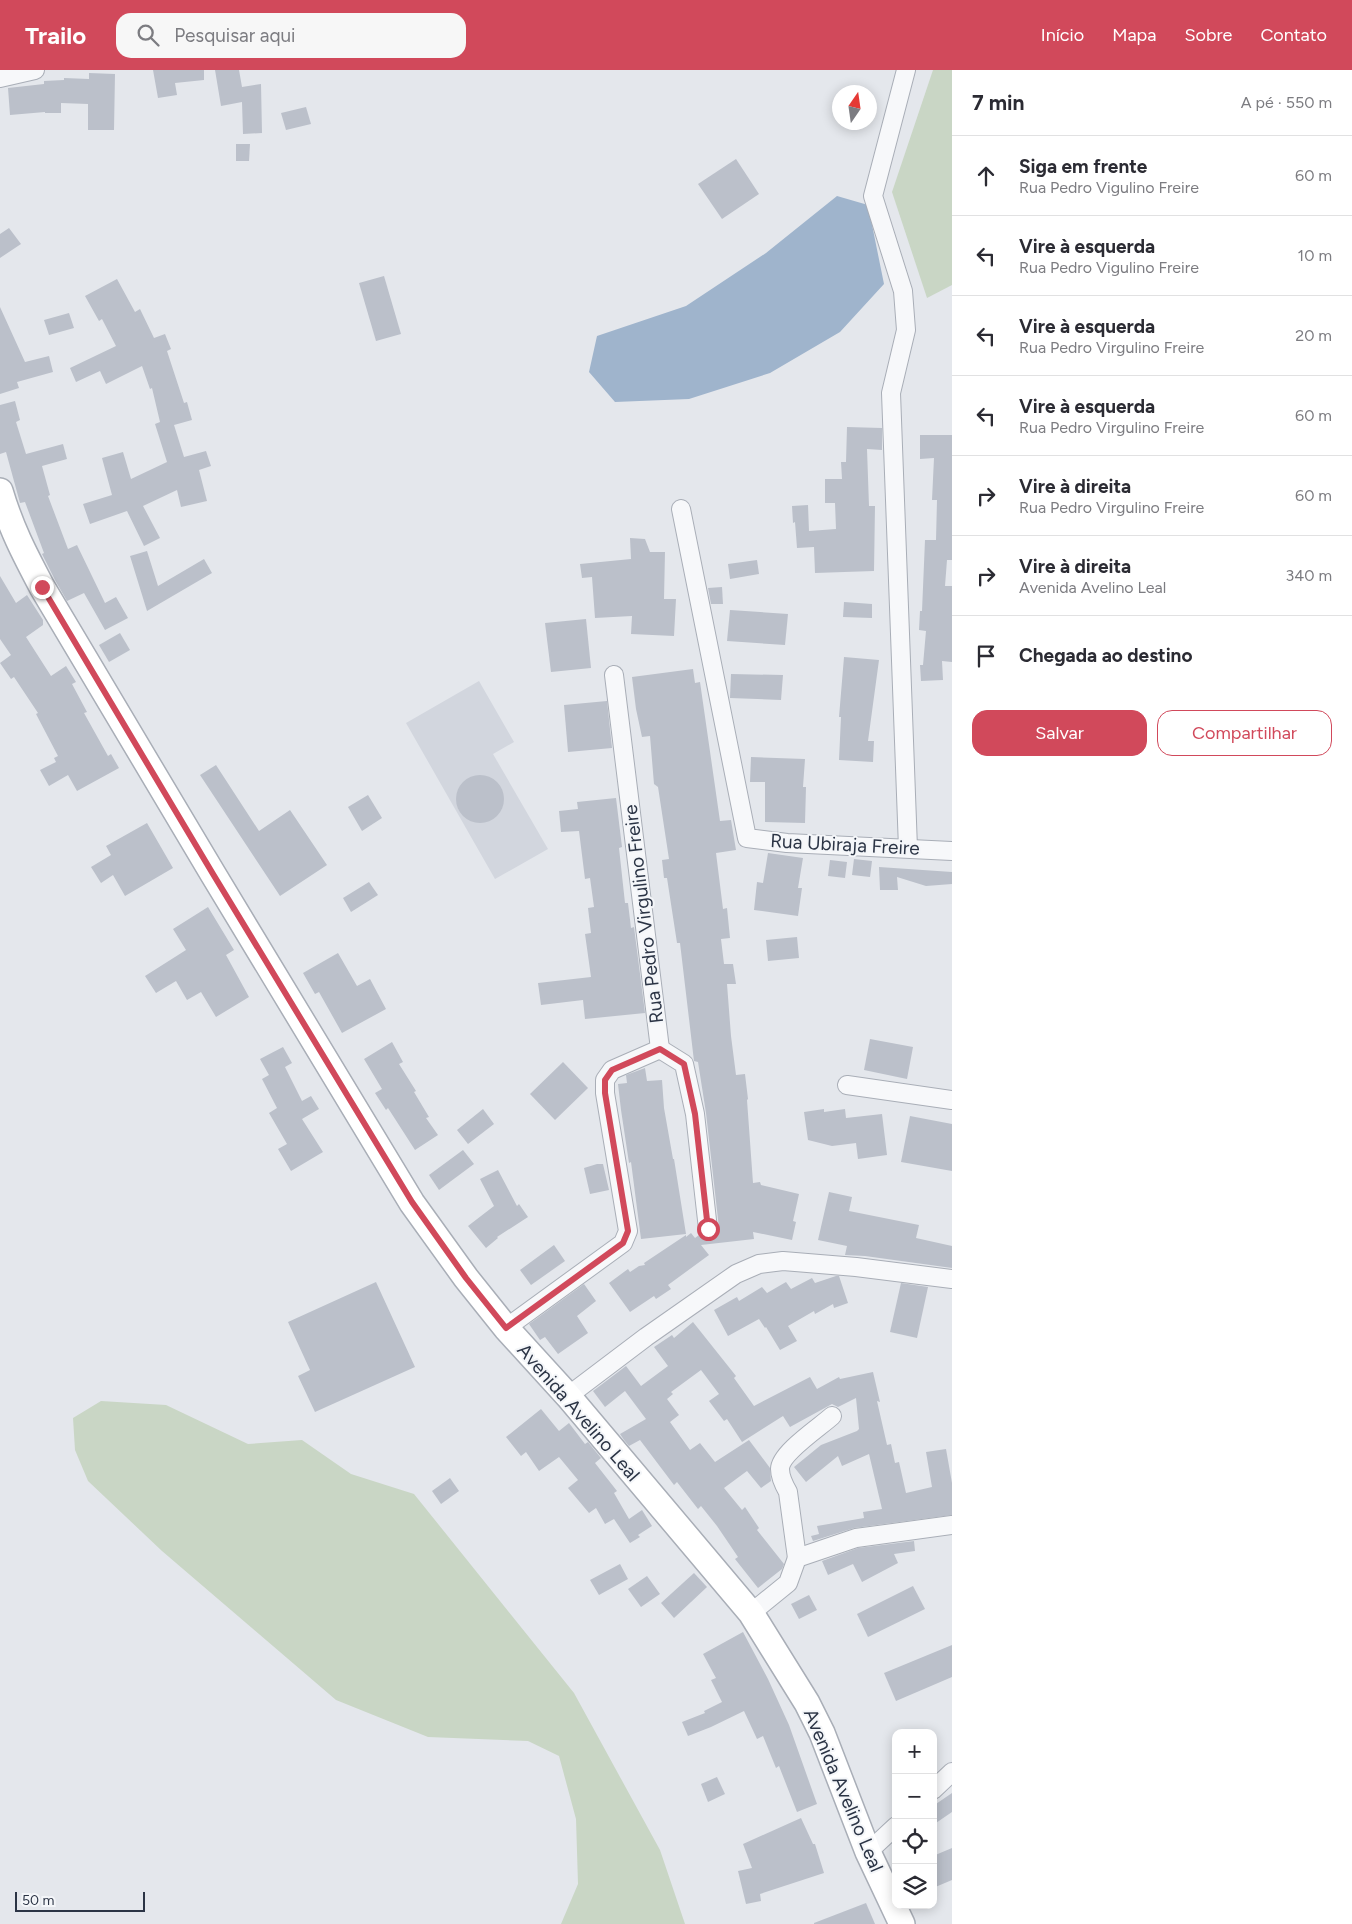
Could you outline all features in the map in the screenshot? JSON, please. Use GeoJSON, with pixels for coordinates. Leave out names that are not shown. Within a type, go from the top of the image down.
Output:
{"type":"FeatureCollection","features":[{"type":"Feature","properties":{"kind":"main road","name":"Avenida Avelino Leal"},"geometry":{"type":"LineString","coordinates":[[0,492],[10,525],[42,587],[336,1079],[412,1202],[466,1278],[506,1328],[568,1396],[751,1613],[807,1703],[822,1733],[868,1852],[902,1924]]}},
{"type":"Feature","properties":{"kind":"street"},"geometry":{"type":"LineString","coordinates":[[0,78],[35,70]]}},
{"type":"Feature","properties":{"kind":"street"},"geometry":{"type":"LineString","coordinates":[[906,70],[873,196],[903,292],[906,330],[891,393],[908,848]]}},
{"type":"Feature","properties":{"kind":"street","name":"Rua Ubiraja Freire"},"geometry":{"type":"LineString","coordinates":[[681,509],[747,838],[787,843],[952,851]]}},
{"type":"Feature","properties":{"kind":"street","name":"Rua Pedro Virgulino Freire"},"geometry":{"type":"LineString","coordinates":[[506,1328],[623,1243],[628,1231],[605,1093],[605,1080],[612,1070],[660,1049],[614,675]]}},
{"type":"Feature","properties":{"kind":"street"},"geometry":{"type":"LineString","coordinates":[[660,1049],[684,1064],[695,1114],[708,1229]]}},
{"type":"Feature","properties":{"kind":"street"},"geometry":{"type":"LineString","coordinates":[[847,1085],[952,1100]]}},
{"type":"Feature","properties":{"kind":"street"},"geometry":{"type":"LineString","coordinates":[[568,1396],[646,1337],[736,1274],[759,1264],[783,1261],[856,1267],[952,1279]]}},
{"type":"Feature","properties":{"kind":"street"},"geometry":{"type":"LineString","coordinates":[[751,1613],[788,1583],[796,1558],[788,1492],[783,1483],[779,1468],[785,1456],[832,1416]]}},
{"type":"Feature","properties":{"kind":"street"},"geometry":{"type":"LineString","coordinates":[[796,1558],[856,1538],[952,1525]]}},
{"type":"Feature","properties":{"kind":"street"},"geometry":{"type":"LineString","coordinates":[[937,1786],[952,1772]]}},
{"type":"Feature","properties":{"kind":"street"},"geometry":{"type":"LineString","coordinates":[[868,1852],[892,1830]]}},
{"type":"Feature","properties":{"kind":"shaded area"},"geometry":{"type":"Polygon","coordinates":[[[479,681],[514,742],[493,754],[548,849],[495,879],[406,723],[479,681]]]}},
{"type":"Feature","properties":{"kind":"green space"},"geometry":{"type":"Polygon","coordinates":[[[933,70],[952,70],[952,285],[927,298],[892,192],[933,70]]]}},
{"type":"Feature","properties":{"kind":"green space"},"geometry":{"type":"Polygon","coordinates":[[[101,1401],[166,1405],[248,1444],[302,1440],[351,1474],[414,1494],[574,1693],[660,1850],[685,1924],[561,1924],[578,1884],[576,1819],[559,1756],[528,1741],[428,1737],[336,1700],[162,1551],[88,1481],[75,1450],[73,1418],[101,1401]]]}},
{"type":"Feature","properties":{"kind":"water"},"geometry":{"type":"Polygon","coordinates":[[[837,196],[868,205],[884,284],[840,332],[770,373],[689,399],[615,402],[589,372],[597,336],[686,306],[766,253],[837,196]]]}},
{"type":"Feature","properties":{"kind":"building"},"geometry":{"type":"Polygon","coordinates":[[[153,70],[204,70],[204,80],[175,83],[177,95],[158,98],[153,70]]]}},
{"type":"Feature","properties":{"kind":"building"},"geometry":{"type":"Polygon","coordinates":[[[215,70],[239,70],[242,87],[261,84],[262,133],[243,134],[242,102],[221,106],[215,70]]]}},
{"type":"Feature","properties":{"kind":"building"},"geometry":{"type":"Polygon","coordinates":[[[89,73],[115,74],[114,130],[88,130],[88,104],[61,103],[61,113],[45,112],[10,115],[8,88],[44,84],[44,81],[64,80],[64,78],[89,79],[89,73]]]}},
{"type":"Feature","properties":{"kind":"building"},"geometry":{"type":"Polygon","coordinates":[[[306,107],[311,124],[286,130],[281,113],[306,107]]]}},
{"type":"Feature","properties":{"kind":"building"},"geometry":{"type":"Polygon","coordinates":[[[236,144],[250,144],[249,161],[236,161],[236,144]]]}},
{"type":"Feature","properties":{"kind":"building"},"geometry":{"type":"Polygon","coordinates":[[[736,159],[759,194],[722,219],[698,184],[736,159]]]}},
{"type":"Feature","properties":{"kind":"building"},"geometry":{"type":"Polygon","coordinates":[[[9,228],[21,244],[0,258],[0,234],[9,228]]]}},
{"type":"Feature","properties":{"kind":"building"},"geometry":{"type":"Polygon","coordinates":[[[384,276],[401,334],[376,341],[359,283],[384,276]]]}},
{"type":"Feature","properties":{"kind":"building"},"geometry":{"type":"Polygon","coordinates":[[[117,279],[135,312],[140,309],[154,338],[165,334],[171,349],[167,351],[184,403],[187,402],[192,420],[174,425],[184,457],[206,451],[211,466],[199,470],[207,501],[181,507],[177,490],[143,506],[160,538],[144,546],[127,511],[90,524],[83,504],[112,495],[102,458],[123,452],[131,479],[167,462],[155,424],[160,422],[152,388],[150,389],[142,366],[106,384],[100,371],[76,382],[70,368],[116,346],[102,319],[99,321],[85,296],[117,279]]]}},
{"type":"Feature","properties":{"kind":"building"},"geometry":{"type":"Polygon","coordinates":[[[0,307],[25,362],[49,356],[53,372],[17,382],[19,388],[0,394],[0,307]]]}},
{"type":"Feature","properties":{"kind":"building"},"geometry":{"type":"Polygon","coordinates":[[[69,313],[74,328],[49,335],[44,320],[69,313]]]}},
{"type":"Feature","properties":{"kind":"building"},"geometry":{"type":"Polygon","coordinates":[[[15,401],[20,420],[16,422],[26,454],[63,444],[67,459],[42,466],[50,495],[48,496],[68,549],[77,545],[105,603],[116,597],[128,618],[105,630],[84,593],[67,601],[42,554],[44,553],[25,502],[20,503],[6,452],[0,454],[0,405],[15,401]]]}},
{"type":"Feature","properties":{"kind":"building"},"geometry":{"type":"Polygon","coordinates":[[[847,427],[882,428],[882,450],[867,449],[869,506],[875,506],[874,571],[815,573],[814,547],[797,548],[792,506],[808,505],[809,531],[836,529],[835,503],[825,503],[825,479],[842,479],[841,462],[846,462],[847,427]]]}},
{"type":"Feature","properties":{"kind":"building"},"geometry":{"type":"Polygon","coordinates":[[[920,435],[952,435],[952,560],[947,560],[945,586],[952,586],[952,662],[942,661],[943,680],[921,681],[920,665],[923,665],[926,631],[919,630],[920,611],[922,611],[925,540],[936,540],[937,500],[932,500],[934,458],[920,459],[920,435]]]}},
{"type":"Feature","properties":{"kind":"building"},"geometry":{"type":"Polygon","coordinates":[[[630,538],[645,539],[650,552],[665,552],[664,599],[676,599],[674,636],[631,634],[632,616],[595,618],[592,577],[582,578],[580,564],[631,559],[630,538]]]}},
{"type":"Feature","properties":{"kind":"building"},"geometry":{"type":"Polygon","coordinates":[[[147,551],[158,586],[204,559],[212,573],[147,611],[130,556],[147,551]]]}},
{"type":"Feature","properties":{"kind":"building"},"geometry":{"type":"Polygon","coordinates":[[[757,560],[759,574],[730,579],[728,564],[757,560]]]}},
{"type":"Feature","properties":{"kind":"building"},"geometry":{"type":"Polygon","coordinates":[[[0,576],[16,603],[27,595],[43,620],[43,625],[26,637],[51,676],[66,666],[76,682],[72,684],[87,712],[84,713],[108,756],[111,754],[119,768],[77,791],[68,775],[49,786],[40,770],[56,762],[54,758],[58,756],[36,714],[38,713],[14,677],[11,679],[0,663],[11,655],[0,639],[0,576]]]}},
{"type":"Feature","properties":{"kind":"building"},"geometry":{"type":"Polygon","coordinates":[[[722,587],[723,604],[711,604],[708,588],[722,587]]]}},
{"type":"Feature","properties":{"kind":"building"},"geometry":{"type":"Polygon","coordinates":[[[844,602],[872,604],[872,618],[843,617],[844,602]]]}},
{"type":"Feature","properties":{"kind":"building"},"geometry":{"type":"Polygon","coordinates":[[[730,610],[788,614],[785,645],[727,641],[730,610]]]}},
{"type":"Feature","properties":{"kind":"building"},"geometry":{"type":"Polygon","coordinates":[[[586,619],[591,668],[551,672],[545,623],[586,619]]]}},
{"type":"Feature","properties":{"kind":"building"},"geometry":{"type":"Polygon","coordinates":[[[120,633],[130,650],[109,662],[99,645],[120,633]]]}},
{"type":"Feature","properties":{"kind":"building"},"geometry":{"type":"Polygon","coordinates":[[[844,657],[879,660],[868,741],[874,741],[873,762],[839,760],[841,717],[839,717],[844,657]]]}},
{"type":"Feature","properties":{"kind":"building"},"geometry":{"type":"Polygon","coordinates":[[[693,669],[695,683],[700,682],[720,821],[731,820],[736,850],[716,853],[723,909],[727,908],[730,938],[721,939],[724,964],[733,964],[736,984],[727,984],[731,1036],[736,1075],[745,1074],[753,1183],[760,1182],[761,1185],[799,1194],[793,1221],[796,1222],[792,1240],[753,1232],[754,1239],[701,1245],[709,1255],[668,1285],[671,1289],[656,1299],[654,1296],[630,1312],[609,1283],[628,1269],[630,1272],[639,1266],[645,1265],[644,1263],[686,1235],[686,1237],[691,1233],[695,1238],[699,1235],[704,1239],[710,1239],[715,1237],[719,1228],[706,1113],[698,1062],[694,1061],[680,943],[677,943],[667,878],[664,878],[662,860],[669,859],[658,787],[654,784],[650,736],[642,737],[632,677],[693,669]]]}},
{"type":"Feature","properties":{"kind":"building"},"geometry":{"type":"Polygon","coordinates":[[[731,674],[783,675],[781,700],[730,698],[731,674]]]}},
{"type":"Feature","properties":{"kind":"building"},"geometry":{"type":"Polygon","coordinates":[[[607,701],[612,748],[568,752],[564,705],[607,701]]]}},
{"type":"Feature","properties":{"kind":"building"},"geometry":{"type":"Polygon","coordinates":[[[751,757],[805,759],[803,787],[806,787],[805,823],[765,822],[765,782],[750,782],[751,757]]]}},
{"type":"Feature","properties":{"kind":"building"},"geometry":{"type":"Polygon","coordinates":[[[216,765],[259,831],[290,810],[327,865],[280,896],[200,775],[216,765]]]}},
{"type":"Feature","properties":{"kind":"building"},"geometry":{"type":"Polygon","coordinates":[[[480,775],[489,777],[497,782],[502,790],[504,799],[502,808],[497,816],[489,821],[480,823],[471,821],[463,816],[458,808],[456,799],[458,790],[463,782],[471,777],[480,775]]]}},
{"type":"Feature","properties":{"kind":"building"},"geometry":{"type":"Polygon","coordinates":[[[368,795],[382,818],[362,831],[348,807],[368,795]]]}},
{"type":"Feature","properties":{"kind":"building"},"geometry":{"type":"Polygon","coordinates":[[[616,798],[622,847],[619,848],[625,903],[628,903],[631,928],[634,927],[645,1013],[585,1019],[583,1000],[541,1005],[538,983],[591,977],[585,934],[591,933],[588,908],[594,907],[590,878],[585,879],[579,831],[561,832],[559,811],[578,809],[577,802],[616,798]]]}},
{"type":"Feature","properties":{"kind":"building"},"geometry":{"type":"Polygon","coordinates":[[[147,823],[173,868],[125,896],[113,875],[101,883],[91,867],[111,855],[106,846],[147,823]]]}},
{"type":"Feature","properties":{"kind":"building"},"geometry":{"type":"Polygon","coordinates":[[[768,853],[803,858],[798,888],[802,888],[798,916],[754,910],[757,882],[763,883],[768,853]]]}},
{"type":"Feature","properties":{"kind":"building"},"geometry":{"type":"Polygon","coordinates":[[[854,859],[872,861],[870,877],[852,875],[854,859]]]}},
{"type":"Feature","properties":{"kind":"building"},"geometry":{"type":"Polygon","coordinates":[[[830,860],[847,862],[845,878],[828,876],[830,860]]]}},
{"type":"Feature","properties":{"kind":"building"},"geometry":{"type":"Polygon","coordinates":[[[879,867],[952,872],[952,884],[926,886],[897,877],[898,890],[880,890],[879,867]]]}},
{"type":"Feature","properties":{"kind":"building"},"geometry":{"type":"Polygon","coordinates":[[[369,882],[378,895],[351,912],[343,898],[369,882]]]}},
{"type":"Feature","properties":{"kind":"building"},"geometry":{"type":"Polygon","coordinates":[[[208,907],[234,950],[226,955],[249,997],[216,1017],[201,992],[187,1000],[176,981],[156,993],[145,976],[186,950],[173,929],[208,907]]]}},
{"type":"Feature","properties":{"kind":"building"},"geometry":{"type":"Polygon","coordinates":[[[797,937],[799,958],[768,961],[766,940],[797,937]]]}},
{"type":"Feature","properties":{"kind":"building"},"geometry":{"type":"Polygon","coordinates":[[[338,953],[357,986],[370,979],[386,1009],[342,1033],[319,992],[315,994],[303,973],[338,953]]]}},
{"type":"Feature","properties":{"kind":"building"},"geometry":{"type":"Polygon","coordinates":[[[870,1039],[913,1047],[907,1079],[864,1070],[870,1039]]]}},
{"type":"Feature","properties":{"kind":"building"},"geometry":{"type":"Polygon","coordinates":[[[392,1042],[403,1062],[399,1064],[429,1117],[426,1118],[438,1135],[415,1150],[388,1108],[386,1110],[375,1093],[382,1089],[364,1059],[392,1042]]]}},
{"type":"Feature","properties":{"kind":"building"},"geometry":{"type":"Polygon","coordinates":[[[283,1047],[292,1063],[285,1067],[302,1101],[311,1096],[319,1109],[302,1119],[323,1152],[291,1171],[278,1149],[287,1144],[269,1113],[277,1108],[262,1079],[269,1075],[260,1059],[283,1047]]]}},
{"type":"Feature","properties":{"kind":"building"},"geometry":{"type":"Polygon","coordinates":[[[563,1062],[588,1088],[555,1120],[530,1094],[563,1062]]]}},
{"type":"Feature","properties":{"kind":"building"},"geometry":{"type":"Polygon","coordinates":[[[645,1068],[647,1081],[662,1080],[664,1108],[686,1234],[641,1239],[618,1084],[627,1083],[626,1075],[645,1068]]]}},
{"type":"Feature","properties":{"kind":"building"},"geometry":{"type":"Polygon","coordinates":[[[483,1109],[494,1124],[468,1144],[457,1130],[483,1109]]]}},
{"type":"Feature","properties":{"kind":"building"},"geometry":{"type":"Polygon","coordinates":[[[824,1109],[824,1112],[845,1109],[846,1118],[882,1114],[887,1155],[858,1159],[856,1143],[832,1146],[808,1140],[804,1112],[824,1109]]]}},
{"type":"Feature","properties":{"kind":"building"},"geometry":{"type":"Polygon","coordinates":[[[910,1116],[952,1124],[952,1171],[901,1162],[910,1116]]]}},
{"type":"Feature","properties":{"kind":"building"},"geometry":{"type":"Polygon","coordinates":[[[463,1150],[474,1164],[439,1190],[429,1175],[463,1150]]]}},
{"type":"Feature","properties":{"kind":"building"},"geometry":{"type":"Polygon","coordinates":[[[603,1164],[609,1190],[590,1194],[584,1168],[603,1164]]]}},
{"type":"Feature","properties":{"kind":"building"},"geometry":{"type":"Polygon","coordinates":[[[498,1170],[517,1206],[519,1204],[528,1217],[497,1237],[486,1248],[468,1226],[494,1206],[480,1179],[498,1170]]]}},
{"type":"Feature","properties":{"kind":"building"},"geometry":{"type":"Polygon","coordinates":[[[829,1192],[852,1197],[849,1211],[919,1225],[916,1238],[952,1246],[952,1268],[845,1255],[847,1246],[818,1240],[829,1192]]]}},
{"type":"Feature","properties":{"kind":"building"},"geometry":{"type":"Polygon","coordinates":[[[554,1245],[565,1261],[531,1285],[520,1270],[554,1245]]]}},
{"type":"Feature","properties":{"kind":"building"},"geometry":{"type":"Polygon","coordinates":[[[839,1276],[848,1303],[834,1308],[833,1304],[815,1314],[814,1311],[788,1326],[797,1341],[780,1350],[759,1319],[728,1336],[714,1310],[737,1297],[739,1301],[762,1287],[767,1293],[786,1282],[791,1289],[812,1278],[815,1283],[839,1276]]]}},
{"type":"Feature","properties":{"kind":"building"},"geometry":{"type":"Polygon","coordinates":[[[376,1282],[415,1367],[315,1412],[298,1376],[310,1370],[288,1322],[376,1282]]]}},
{"type":"Feature","properties":{"kind":"building"},"geometry":{"type":"Polygon","coordinates":[[[901,1283],[928,1287],[917,1338],[890,1332],[901,1283]]]}},
{"type":"Feature","properties":{"kind":"building"},"geometry":{"type":"Polygon","coordinates":[[[584,1284],[596,1301],[577,1316],[588,1333],[558,1354],[545,1337],[540,1340],[529,1324],[584,1284]]]}},
{"type":"Feature","properties":{"kind":"building"},"geometry":{"type":"Polygon","coordinates":[[[693,1322],[736,1376],[734,1378],[754,1406],[810,1377],[817,1389],[839,1377],[840,1379],[873,1372],[880,1402],[877,1401],[887,1445],[891,1444],[895,1463],[899,1462],[906,1493],[932,1487],[926,1452],[946,1449],[952,1483],[952,1515],[854,1528],[813,1541],[811,1536],[819,1534],[817,1526],[864,1518],[863,1512],[882,1509],[869,1454],[842,1466],[838,1456],[806,1482],[794,1467],[821,1445],[859,1429],[856,1398],[838,1407],[832,1404],[790,1427],[783,1416],[742,1442],[727,1419],[724,1421],[709,1401],[719,1394],[701,1370],[671,1392],[673,1394],[667,1399],[679,1415],[670,1422],[690,1450],[700,1443],[715,1462],[749,1440],[770,1468],[771,1481],[761,1488],[747,1471],[724,1488],[742,1510],[745,1507],[759,1528],[757,1530],[784,1564],[782,1569],[758,1588],[735,1559],[738,1557],[701,1506],[698,1509],[677,1482],[674,1485],[640,1440],[629,1446],[624,1440],[620,1434],[646,1419],[625,1391],[605,1407],[593,1391],[626,1366],[641,1386],[668,1366],[654,1347],[672,1335],[674,1338],[693,1322]]]}},
{"type":"Feature","properties":{"kind":"building"},"geometry":{"type":"Polygon","coordinates":[[[541,1409],[559,1431],[569,1423],[585,1444],[588,1442],[601,1458],[595,1463],[617,1491],[614,1493],[629,1519],[642,1510],[652,1526],[638,1535],[640,1537],[630,1543],[614,1519],[605,1524],[596,1508],[589,1513],[568,1488],[578,1480],[559,1457],[539,1471],[526,1452],[521,1456],[506,1437],[541,1409]]]}},
{"type":"Feature","properties":{"kind":"building"},"geometry":{"type":"Polygon","coordinates":[[[450,1478],[459,1491],[441,1504],[432,1491],[450,1478]]]}},
{"type":"Feature","properties":{"kind":"building"},"geometry":{"type":"Polygon","coordinates":[[[914,1541],[915,1551],[894,1554],[898,1563],[862,1582],[853,1564],[828,1575],[822,1561],[858,1548],[914,1541]]]}},
{"type":"Feature","properties":{"kind":"building"},"geometry":{"type":"Polygon","coordinates":[[[620,1564],[628,1579],[599,1595],[590,1580],[620,1564]]]}},
{"type":"Feature","properties":{"kind":"building"},"geometry":{"type":"Polygon","coordinates":[[[694,1573],[707,1587],[674,1618],[661,1603],[694,1573]]]}},
{"type":"Feature","properties":{"kind":"building"},"geometry":{"type":"Polygon","coordinates":[[[647,1576],[660,1594],[641,1607],[628,1589],[647,1576]]]}},
{"type":"Feature","properties":{"kind":"building"},"geometry":{"type":"Polygon","coordinates":[[[913,1586],[925,1609],[868,1637],[857,1614],[913,1586]]]}},
{"type":"Feature","properties":{"kind":"building"},"geometry":{"type":"Polygon","coordinates":[[[809,1595],[817,1610],[799,1619],[791,1604],[809,1595]]]}},
{"type":"Feature","properties":{"kind":"building"},"geometry":{"type":"Polygon","coordinates":[[[743,1632],[768,1679],[789,1725],[817,1804],[797,1812],[779,1766],[776,1768],[763,1736],[757,1739],[744,1711],[688,1736],[682,1722],[705,1713],[704,1711],[722,1702],[711,1680],[716,1678],[703,1654],[743,1632]]]}},
{"type":"Feature","properties":{"kind":"building"},"geometry":{"type":"Polygon","coordinates":[[[952,1645],[952,1677],[896,1701],[884,1673],[952,1645]]]}},
{"type":"Feature","properties":{"kind":"building"},"geometry":{"type":"Polygon","coordinates":[[[717,1777],[725,1794],[708,1802],[701,1784],[717,1777]]]}},
{"type":"Feature","properties":{"kind":"building"},"geometry":{"type":"Polygon","coordinates":[[[952,1793],[952,1812],[937,1822],[937,1819],[937,1803],[952,1793]]]}},
{"type":"Feature","properties":{"kind":"building"},"geometry":{"type":"Polygon","coordinates":[[[801,1818],[813,1844],[815,1844],[824,1873],[760,1894],[761,1901],[746,1904],[738,1871],[752,1868],[743,1844],[801,1818]]]}},
{"type":"Feature","properties":{"kind":"building"},"geometry":{"type":"Polygon","coordinates":[[[952,1848],[952,1880],[937,1886],[937,1864],[937,1854],[952,1848]]]}},
{"type":"Feature","properties":{"kind":"building"},"geometry":{"type":"Polygon","coordinates":[[[866,1903],[875,1924],[814,1924],[814,1923],[866,1903]]]}},
{"type":"Feature","properties":{"kind":"route"},"geometry":{"type":"LineString","coordinates":[[42,587],[336,1079],[412,1202],[466,1278],[506,1328],[623,1243],[628,1231],[605,1093],[605,1080],[612,1070],[660,1049],[684,1064],[695,1114],[708,1229]]}}]}
